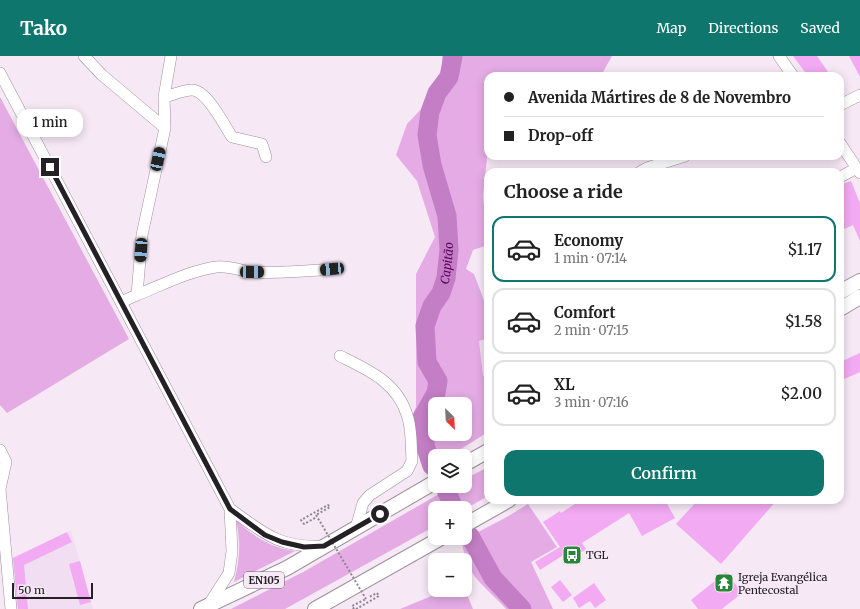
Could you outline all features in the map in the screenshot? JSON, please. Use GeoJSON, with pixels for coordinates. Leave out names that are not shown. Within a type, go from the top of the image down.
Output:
{"type":"FeatureCollection","features":[{"type":"Feature","properties":{"kind":"main road"},"geometry":{"type":"LineString","coordinates":[[844,290],[860,281]]}},
{"type":"Feature","properties":{"kind":"main road"},"geometry":{"type":"LineString","coordinates":[[844,307],[859,301]]}},
{"type":"Feature","properties":{"kind":"main road"},"geometry":{"type":"LineString","coordinates":[[472,460],[484,453]]}},
{"type":"Feature","properties":{"kind":"main road","name":"EN105"},"geometry":{"type":"LineString","coordinates":[[204,608],[287,568],[428,486]]}},
{"type":"Feature","properties":{"kind":"main road"},"geometry":{"type":"LineString","coordinates":[[472,521],[502,504]]}},
{"type":"Feature","properties":{"kind":"main road"},"geometry":{"type":"LineString","coordinates":[[315,609],[429,545]]}},
{"type":"Feature","properties":{"kind":"street"},"geometry":{"type":"LineString","coordinates":[[84,56],[102,75],[165,128]]}},
{"type":"Feature","properties":{"kind":"street"},"geometry":{"type":"LineString","coordinates":[[137,295],[142,235],[165,128],[164,97],[171,56]]}},
{"type":"Feature","properties":{"kind":"street"},"geometry":{"type":"LineString","coordinates":[[779,56],[790,72]]}},
{"type":"Feature","properties":{"kind":"street"},"geometry":{"type":"LineString","coordinates":[[0,73],[230,509],[232,551],[229,573],[204,608]]}},
{"type":"Feature","properties":{"kind":"street"},"geometry":{"type":"LineString","coordinates":[[164,97],[191,90],[200,93],[217,111],[232,137],[262,144],[266,157]]}},
{"type":"Feature","properties":{"kind":"street"},"geometry":{"type":"LineString","coordinates":[[844,103],[860,95]]}},
{"type":"Feature","properties":{"kind":"street"},"geometry":{"type":"LineString","coordinates":[[844,149],[859,171],[844,176]]}},
{"type":"Feature","properties":{"kind":"street"},"geometry":{"type":"LineString","coordinates":[[647,168],[672,160]]}},
{"type":"Feature","properties":{"kind":"street"},"geometry":{"type":"LineString","coordinates":[[121,302],[204,270],[217,267],[228,267],[252,272],[294,272],[332,269]]}},
{"type":"Feature","properties":{"kind":"street"},"geometry":{"type":"LineString","coordinates":[[340,356],[382,378],[390,385],[403,404],[408,416],[412,461],[410,467],[407,471],[370,495],[364,503],[356,528]]}},
{"type":"Feature","properties":{"kind":"street"},"geometry":{"type":"LineString","coordinates":[[0,450],[6,462],[0,489],[11,609]]}},
{"type":"Feature","properties":{"kind":"street"},"geometry":{"type":"LineString","coordinates":[[230,509],[265,535],[282,542],[304,547],[324,546]]}},
{"type":"Feature","properties":{"kind":"path"},"geometry":{"type":"LineString","coordinates":[[316,518],[304,524],[301,520],[328,505],[330,507],[316,515],[366,599],[352,606],[355,609],[379,596],[377,592],[369,597]]}},
{"type":"Feature","properties":{"kind":"shaded area"},"geometry":{"type":"Polygon","coordinates":[[[442,56],[612,56],[603,72],[484,72],[484,160],[487,160],[486,168],[484,168],[483,196],[484,246],[473,250],[466,269],[474,274],[484,300],[484,339],[479,341],[484,377],[484,435],[461,449],[428,449],[428,469],[424,471],[413,414],[416,407],[416,274],[435,237],[417,181],[396,155],[407,124],[426,104],[443,74],[442,56]]]}},
{"type":"Feature","properties":{"kind":"shaded area"},"geometry":{"type":"Polygon","coordinates":[[[0,97],[129,339],[7,413],[0,405],[0,97]]]}},
{"type":"Feature","properties":{"kind":"shaded area"},"geometry":{"type":"Polygon","coordinates":[[[484,339],[484,377],[483,375],[479,340],[484,339]]]}},
{"type":"Feature","properties":{"kind":"shaded area"},"geometry":{"type":"Polygon","coordinates":[[[484,469],[484,498],[472,505],[472,501],[428,501],[428,530],[285,609],[231,609],[305,571],[441,493],[472,493],[472,475],[484,469]]]}},
{"type":"Feature","properties":{"kind":"shaded area"},"geometry":{"type":"Polygon","coordinates":[[[528,504],[557,547],[531,562],[553,609],[506,609],[472,573],[472,553],[464,553],[462,545],[472,545],[472,535],[528,504]]]}},
{"type":"Feature","properties":{"kind":"shaded area"},"geometry":{"type":"Polygon","coordinates":[[[236,520],[256,536],[270,544],[295,551],[234,582],[238,566],[239,551],[239,536],[236,520]]]}},
{"type":"Feature","properties":{"kind":"shaded area"},"geometry":{"type":"Polygon","coordinates":[[[71,530],[93,609],[17,609],[12,558],[71,530]]]}},
{"type":"Feature","properties":{"kind":"shaded area"},"geometry":{"type":"Polygon","coordinates":[[[429,597],[468,597],[473,609],[400,609],[429,597]]]}},
{"type":"Feature","properties":{"kind":"building"},"geometry":{"type":"Polygon","coordinates":[[[793,56],[817,56],[828,72],[805,72],[793,56]]]}},
{"type":"Feature","properties":{"kind":"building"},"geometry":{"type":"Polygon","coordinates":[[[849,56],[860,56],[860,77],[849,56]]]}},
{"type":"Feature","properties":{"kind":"building"},"geometry":{"type":"Polygon","coordinates":[[[851,181],[860,203],[860,241],[853,225],[844,229],[844,184],[851,181]]]}},
{"type":"Feature","properties":{"kind":"building"},"geometry":{"type":"Polygon","coordinates":[[[860,353],[860,372],[844,379],[844,360],[860,353]]]}},
{"type":"Feature","properties":{"kind":"building"},"geometry":{"type":"Polygon","coordinates":[[[575,504],[667,504],[675,518],[642,536],[629,513],[582,543],[586,549],[569,561],[565,554],[540,570],[535,562],[560,547],[543,522],[560,511],[561,513],[575,504]]]}},
{"type":"Feature","properties":{"kind":"building"},"geometry":{"type":"Polygon","coordinates":[[[694,504],[774,504],[721,564],[676,524],[694,504]]]}},
{"type":"Feature","properties":{"kind":"building"},"geometry":{"type":"Polygon","coordinates":[[[67,532],[72,542],[24,565],[28,609],[18,609],[13,558],[67,532]]]}},
{"type":"Feature","properties":{"kind":"building"},"geometry":{"type":"Polygon","coordinates":[[[80,561],[91,602],[80,605],[69,564],[80,561]]]}},
{"type":"Feature","properties":{"kind":"building","name":"Igreja Evangélica Pentecostal"},"geometry":{"type":"Polygon","coordinates":[[[726,572],[742,593],[722,609],[698,609],[691,600],[726,572]]]}},
{"type":"Feature","properties":{"kind":"building"},"geometry":{"type":"Polygon","coordinates":[[[560,580],[572,595],[563,602],[551,587],[560,580]]]}},
{"type":"Feature","properties":{"kind":"building"},"geometry":{"type":"Polygon","coordinates":[[[594,583],[606,600],[595,608],[590,601],[579,608],[573,598],[594,583]]]}},
{"type":"Feature","properties":{"kind":"waterway","name":"Capitão"},"geometry":{"type":"LineString","coordinates":[[428,454],[425,445],[425,428],[422,418],[436,393],[438,381],[427,362],[425,326],[432,306],[441,293],[446,278],[449,250],[447,216],[432,165],[427,135],[430,112],[437,93],[449,77],[453,56]]}},
{"type":"Feature","properties":{"kind":"waterway","name":"Capitão"},"geometry":{"type":"LineString","coordinates":[[447,493],[451,501]]}},
{"type":"Feature","properties":{"kind":"waterway","name":"Capitão"},"geometry":{"type":"LineString","coordinates":[[472,540],[493,578],[522,609]]}},
{"type":"Feature","properties":{"kind":"place","name":"TGL"},"geometry":{"type":"Point","coordinates":[572,555]}},
{"type":"Feature","properties":{"kind":"place","name":"Igreja Evangélica Pentecostal"},"geometry":{"type":"Point","coordinates":[724,583]}},
{"type":"Feature","properties":{"kind":"route"},"geometry":{"type":"LineString","coordinates":[[50,167],[230,509],[265,535],[282,542],[304,547],[324,546],[380,514]]}}]}
